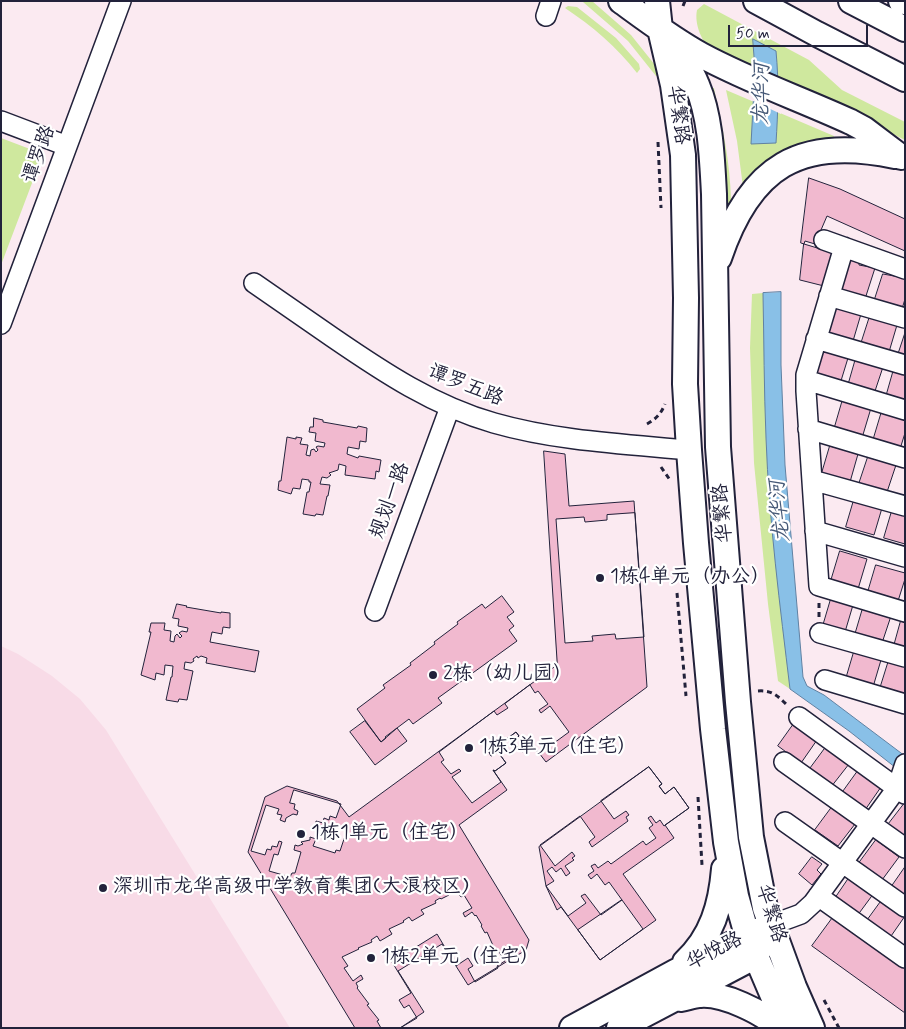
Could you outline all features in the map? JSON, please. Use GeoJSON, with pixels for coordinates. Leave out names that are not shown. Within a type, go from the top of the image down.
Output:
{"type":"FeatureCollection","features":[{"type":"Feature","properties":{"kind":"main road"},"geometry":{"type":"LineString","coordinates":[[621,1],[660,30],[700,54],[748,78],[851,122],[903,157]]}},
{"type":"Feature","properties":{"kind":"main road","name":"华繁路"},"geometry":{"type":"LineString","coordinates":[[657,1],[660,30],[673,85],[680,126],[685,262],[685,384],[689,450],[713,729],[726,842],[736,896],[752,945],[789,1028]]}},
{"type":"Feature","properties":{"kind":"main road"},"geometry":{"type":"LineString","coordinates":[[756,1],[905,79]]}},
{"type":"Feature","properties":{"kind":"main road"},"geometry":{"type":"LineString","coordinates":[[851,1],[905,29]]}},
{"type":"Feature","properties":{"kind":"main road"},"geometry":{"type":"LineString","coordinates":[[901,1],[905,2]]}},
{"type":"Feature","properties":{"kind":"main road","name":"华繁路"},"geometry":{"type":"LineString","coordinates":[[660,30],[690,70],[701,95],[712,155],[718,446],[738,702],[751,837],[760,889],[771,925],[794,987],[812,1028]]}},
{"type":"Feature","properties":{"kind":"main road"},"geometry":{"type":"LineString","coordinates":[[685,262],[715,268],[741,207],[758,185],[782,164],[802,155],[831,150],[864,150],[903,157]]}},
{"type":"Feature","properties":{"kind":"main road"},"geometry":{"type":"LineString","coordinates":[[675,972],[691,957],[710,931],[721,896],[726,842]]}},
{"type":"Feature","properties":{"kind":"main road","name":"华悦路"},"geometry":{"type":"LineString","coordinates":[[619,1028],[662,1004],[752,945],[771,925]]}},
{"type":"Feature","properties":{"kind":"main road","name":"华悦路"},"geometry":{"type":"LineString","coordinates":[[572,1028],[675,972],[752,945]]}},
{"type":"Feature","properties":{"kind":"main road"},"geometry":{"type":"LineString","coordinates":[[662,1004],[701,994],[725,998],[752,1010],[779,1028]]}},
{"type":"Feature","properties":{"kind":"street","name":"谭罗路"},"geometry":{"type":"LineString","coordinates":[[1,324],[121,1]]}},
{"type":"Feature","properties":{"kind":"street"},"geometry":{"type":"LineString","coordinates":[[1,121],[67,146]]}},
{"type":"Feature","properties":{"kind":"street"},"geometry":{"type":"LineString","coordinates":[[824,240],[905,269]]}},
{"type":"Feature","properties":{"kind":"street"},"geometry":{"type":"LineString","coordinates":[[844,247],[808,366],[806,380],[819,586],[905,612]]}},
{"type":"Feature","properties":{"kind":"street","name":"谭罗五路"},"geometry":{"type":"LineString","coordinates":[[254,283],[384,373],[450,407],[494,423],[546,435],[689,450]]}},
{"type":"Feature","properties":{"kind":"street"},"geometry":{"type":"LineString","coordinates":[[829,296],[905,318]]}},
{"type":"Feature","properties":{"kind":"street"},"geometry":{"type":"LineString","coordinates":[[816,339],[905,365]]}},
{"type":"Feature","properties":{"kind":"street"},"geometry":{"type":"LineString","coordinates":[[806,380],[905,410]]}},
{"type":"Feature","properties":{"kind":"street","name":"规划一路"},"geometry":{"type":"LineString","coordinates":[[375,611],[450,407]]}},
{"type":"Feature","properties":{"kind":"street"},"geometry":{"type":"LineString","coordinates":[[808,429],[905,458]]}},
{"type":"Feature","properties":{"kind":"street"},"geometry":{"type":"LineString","coordinates":[[812,480],[905,506]]}},
{"type":"Feature","properties":{"kind":"street"},"geometry":{"type":"LineString","coordinates":[[815,531],[905,558]]}},
{"type":"Feature","properties":{"kind":"street"},"geometry":{"type":"LineString","coordinates":[[820,633],[905,657]]}},
{"type":"Feature","properties":{"kind":"street"},"geometry":{"type":"LineString","coordinates":[[825,680],[905,704]]}},
{"type":"Feature","properties":{"kind":"street"},"geometry":{"type":"LineString","coordinates":[[771,925],[806,910],[902,781],[799,717]]}},
{"type":"Feature","properties":{"kind":"street"},"geometry":{"type":"LineString","coordinates":[[784,762],[905,848]]}},
{"type":"Feature","properties":{"kind":"street"},"geometry":{"type":"LineString","coordinates":[[785,822],[905,907]]}},
{"type":"Feature","properties":{"kind":"street"},"geometry":{"type":"LineString","coordinates":[[818,896],[905,958]]}},
{"type":"Feature","properties":{"kind":"path"},"geometry":{"type":"LineString","coordinates":[[684,6],[685,1]]}},
{"type":"Feature","properties":{"kind":"path"},"geometry":{"type":"LineString","coordinates":[[658,134],[661,210]]}},
{"type":"Feature","properties":{"kind":"path"},"geometry":{"type":"LineString","coordinates":[[647,424],[662,412],[667,396]]}},
{"type":"Feature","properties":{"kind":"path"},"geometry":{"type":"LineString","coordinates":[[758,691],[770,691]]}},
{"type":"Feature","properties":{"kind":"path"},"geometry":{"type":"LineString","coordinates":[[697,792],[702,869]]}},
{"type":"Feature","properties":{"kind":"shaded area","name":"深圳市龙华高级中学教育集团(大浪校区)"},"geometry":{"type":"Polygon","coordinates":[[[1,646],[18,654],[52,676],[80,699],[106,730],[290,1028],[1,1028],[1,646]]]}},
{"type":"Feature","properties":{"kind":"green space"},"geometry":{"type":"Polygon","coordinates":[[[592,1],[631,35],[663,75],[656,76],[628,41],[583,2],[592,1]]]}},
{"type":"Feature","properties":{"kind":"green space"},"geometry":{"type":"Polygon","coordinates":[[[704,4],[809,60],[842,90],[905,122],[905,140],[814,95],[778,80],[754,39],[755,70],[714,52],[706,44],[698,27],[697,10],[704,4]]]}},
{"type":"Feature","properties":{"kind":"green space"},"geometry":{"type":"Polygon","coordinates":[[[568,6],[577,7],[616,38],[639,64],[640,69],[637,73],[604,38],[565,8],[568,6]]]}},
{"type":"Feature","properties":{"kind":"green space"},"geometry":{"type":"Polygon","coordinates":[[[712,88],[714,88],[726,146],[731,199],[735,201],[728,209],[725,153],[712,88]]]}},
{"type":"Feature","properties":{"kind":"green space"},"geometry":{"type":"Polygon","coordinates":[[[726,90],[834,136],[835,142],[743,187],[737,141],[726,90]]]}},
{"type":"Feature","properties":{"kind":"green space"},"geometry":{"type":"Polygon","coordinates":[[[1,138],[43,154],[1,265],[1,138]]]}},
{"type":"Feature","properties":{"kind":"green space"},"geometry":{"type":"Polygon","coordinates":[[[763,293],[766,439],[772,527],[790,689],[778,681],[768,604],[754,463],[750,348],[752,294],[763,293]]]}},
{"type":"Feature","properties":{"kind":"water","name":"龙华河"},"geometry":{"type":"Polygon","coordinates":[[[753,39],[776,51],[778,97],[776,143],[751,144],[755,70],[753,39]]]}},
{"type":"Feature","properties":{"kind":"water","name":"龙华河"},"geometry":{"type":"Polygon","coordinates":[[[781,292],[781,365],[785,465],[803,677],[807,686],[824,695],[905,756],[905,775],[849,731],[790,689],[772,532],[767,469],[765,402],[763,293],[781,292]]]}},
{"type":"Feature","properties":{"kind":"pier"},"geometry":{"type":"Polygon","coordinates":[[[752,69],[781,81],[781,114],[751,100],[752,69]]]}},
{"type":"Feature","properties":{"kind":"building"},"geometry":{"type":"Polygon","coordinates":[[[809,178],[840,189],[905,219],[905,251],[827,216],[815,244],[805,241],[804,244],[801,243],[809,178]]]}},
{"type":"Feature","properties":{"kind":"building"},"geometry":{"type":"Polygon","coordinates":[[[804,244],[834,253],[824,286],[800,280],[804,244]]]}},
{"type":"Feature","properties":{"kind":"building"},"geometry":{"type":"Polygon","coordinates":[[[848,259],[859,263],[859,265],[875,268],[865,299],[838,291],[848,259]]]}},
{"type":"Feature","properties":{"kind":"building"},"geometry":{"type":"Polygon","coordinates":[[[883,274],[905,278],[905,299],[902,309],[874,302],[883,274]]]}},
{"type":"Feature","properties":{"kind":"building"},"geometry":{"type":"Polygon","coordinates":[[[834,306],[861,314],[853,341],[826,333],[834,306]]]}},
{"type":"Feature","properties":{"kind":"building"},"geometry":{"type":"Polygon","coordinates":[[[870,316],[897,325],[889,352],[861,344],[870,316]]]}},
{"type":"Feature","properties":{"kind":"building"},"geometry":{"type":"Polygon","coordinates":[[[905,333],[905,357],[898,355],[905,333]]]}},
{"type":"Feature","properties":{"kind":"building"},"geometry":{"type":"Polygon","coordinates":[[[821,350],[848,358],[840,384],[813,376],[821,350]]]}},
{"type":"Feature","properties":{"kind":"building"},"geometry":{"type":"Polygon","coordinates":[[[856,358],[883,367],[874,394],[848,386],[856,358]]]}},
{"type":"Feature","properties":{"kind":"building"},"geometry":{"type":"Polygon","coordinates":[[[894,369],[905,372],[905,403],[886,397],[894,369]]]}},
{"type":"Feature","properties":{"kind":"building"},"geometry":{"type":"Polygon","coordinates":[[[843,399],[871,408],[862,438],[834,430],[843,399]]]}},
{"type":"Feature","properties":{"kind":"building"},"geometry":{"type":"Polygon","coordinates":[[[882,411],[905,418],[905,433],[900,449],[873,441],[882,411]]]}},
{"type":"Feature","properties":{"kind":"building"},"geometry":{"type":"Polygon","coordinates":[[[314,418],[323,420],[323,422],[367,428],[366,442],[360,441],[359,449],[348,447],[347,454],[358,458],[359,456],[381,460],[379,472],[376,471],[375,479],[345,475],[346,466],[339,464],[338,470],[329,473],[331,475],[327,478],[322,477],[320,484],[330,485],[323,515],[316,514],[315,516],[303,514],[311,482],[309,480],[302,479],[300,489],[293,488],[291,494],[278,490],[287,437],[302,438],[300,444],[308,445],[306,455],[310,456],[311,450],[314,449],[316,452],[318,450],[316,447],[318,446],[324,447],[325,443],[315,441],[316,433],[309,432],[310,427],[313,427],[314,418]]]}},
{"type":"Feature","properties":{"kind":"building"},"geometry":{"type":"Polygon","coordinates":[[[830,446],[858,454],[850,482],[822,473],[830,446]]]}},
{"type":"Feature","properties":{"kind":"building"},"geometry":{"type":"Polygon","coordinates":[[[544,451],[565,454],[569,506],[634,501],[647,687],[546,762],[532,744],[522,752],[513,741],[519,736],[516,732],[489,752],[491,756],[498,752],[506,763],[495,771],[493,770],[507,790],[459,825],[529,940],[526,950],[468,985],[442,944],[398,971],[424,1012],[400,1028],[355,1028],[248,852],[265,797],[287,786],[337,801],[349,817],[557,665],[544,451]]]}},
{"type":"Feature","properties":{"kind":"building"},"geometry":{"type":"Polygon","coordinates":[[[868,457],[896,465],[887,492],[859,484],[868,457]]]}},
{"type":"Feature","properties":{"kind":"building"},"geometry":{"type":"Polygon","coordinates":[[[854,500],[882,508],[874,535],[846,527],[854,500]]]}},
{"type":"Feature","properties":{"kind":"building"},"geometry":{"type":"Polygon","coordinates":[[[892,511],[905,515],[905,544],[884,538],[892,511]]]}},
{"type":"Feature","properties":{"kind":"building","name":"1栋4单元（办公）"},"geometry":{"type":"Polygon","coordinates":[[[635,513],[644,637],[616,639],[615,634],[592,636],[593,641],[565,643],[556,519],[584,517],[585,522],[607,520],[607,515],[635,513]]]}},
{"type":"Feature","properties":{"kind":"building"},"geometry":{"type":"Polygon","coordinates":[[[840,551],[867,559],[858,589],[831,581],[840,551]]]}},
{"type":"Feature","properties":{"kind":"building"},"geometry":{"type":"Polygon","coordinates":[[[876,565],[905,573],[898,601],[868,592],[876,565]]]}},
{"type":"Feature","properties":{"kind":"building","name":"2栋（幼儿园）"},"geometry":{"type":"Polygon","coordinates":[[[502,596],[514,612],[507,617],[514,626],[509,630],[517,641],[438,698],[442,703],[413,724],[409,719],[381,742],[357,709],[385,688],[383,685],[411,665],[410,663],[435,644],[434,642],[458,624],[457,622],[482,604],[485,608],[502,596]]]}},
{"type":"Feature","properties":{"kind":"building"},"geometry":{"type":"Polygon","coordinates":[[[831,599],[853,605],[845,632],[823,626],[831,599]]]}},
{"type":"Feature","properties":{"kind":"building"},"geometry":{"type":"Polygon","coordinates":[[[177,604],[221,613],[230,613],[230,628],[223,627],[222,634],[212,632],[210,642],[259,651],[255,672],[206,663],[207,658],[201,656],[198,658],[197,656],[191,663],[185,662],[184,669],[193,671],[187,700],[179,699],[178,702],[166,700],[173,666],[165,665],[164,675],[156,673],[155,680],[141,675],[151,632],[149,632],[151,623],[165,623],[164,630],[171,631],[170,641],[174,642],[177,634],[180,638],[182,636],[179,633],[182,631],[187,632],[188,628],[178,626],[179,619],[173,618],[177,604]]]}},
{"type":"Feature","properties":{"kind":"building"},"geometry":{"type":"Polygon","coordinates":[[[863,608],[891,616],[882,643],[855,635],[863,608]]]}},
{"type":"Feature","properties":{"kind":"building"},"geometry":{"type":"Polygon","coordinates":[[[902,617],[905,618],[905,649],[894,646],[902,617]]]}},
{"type":"Feature","properties":{"kind":"building"},"geometry":{"type":"Polygon","coordinates":[[[854,652],[881,660],[873,687],[846,679],[854,652]]]}},
{"type":"Feature","properties":{"kind":"building"},"geometry":{"type":"Polygon","coordinates":[[[889,660],[905,664],[905,699],[879,692],[889,660]]]}},
{"type":"Feature","properties":{"kind":"building","name":"1栋3单元（住宅）"},"geometry":{"type":"Polygon","coordinates":[[[530,685],[535,693],[538,691],[548,704],[539,710],[541,713],[550,706],[569,732],[539,754],[532,744],[522,752],[513,741],[519,736],[516,732],[489,752],[491,756],[498,752],[506,763],[495,771],[493,770],[501,782],[472,803],[452,777],[461,771],[459,769],[451,774],[441,762],[444,760],[439,752],[494,711],[497,715],[508,708],[505,704],[530,685]]]}},
{"type":"Feature","properties":{"kind":"building"},"geometry":{"type":"Polygon","coordinates":[[[365,721],[381,742],[397,728],[407,741],[375,765],[350,732],[365,721]]]}},
{"type":"Feature","properties":{"kind":"building"},"geometry":{"type":"Polygon","coordinates":[[[793,725],[817,740],[801,763],[778,746],[793,725]]]}},
{"type":"Feature","properties":{"kind":"building"},"geometry":{"type":"Polygon","coordinates":[[[826,747],[849,764],[831,787],[809,770],[826,747]]]}},
{"type":"Feature","properties":{"kind":"building"},"geometry":{"type":"Polygon","coordinates":[[[649,767],[662,784],[659,786],[665,794],[674,787],[689,808],[664,826],[660,820],[656,823],[651,816],[648,818],[653,825],[649,828],[656,838],[646,845],[643,841],[611,864],[608,861],[598,868],[595,864],[591,866],[594,871],[588,875],[591,879],[597,874],[605,885],[609,882],[622,900],[601,915],[585,894],[581,896],[586,903],[568,916],[546,886],[554,881],[547,871],[552,867],[556,872],[561,868],[566,876],[570,873],[565,866],[574,860],[572,858],[575,856],[572,852],[555,866],[540,845],[580,816],[595,837],[589,842],[592,847],[628,821],[626,817],[629,815],[626,811],[614,819],[601,801],[649,767]]]}},
{"type":"Feature","properties":{"kind":"building"},"geometry":{"type":"Polygon","coordinates":[[[649,767],[662,784],[659,786],[665,794],[674,787],[689,808],[665,825],[674,838],[623,874],[656,920],[600,960],[561,907],[557,910],[546,886],[539,847],[649,767]]]}},
{"type":"Feature","properties":{"kind":"building"},"geometry":{"type":"Polygon","coordinates":[[[860,768],[881,787],[865,810],[842,793],[860,768]]]}},
{"type":"Feature","properties":{"kind":"building","name":"1栋1单元（住宅）"},"geometry":{"type":"Polygon","coordinates":[[[294,790],[341,804],[336,818],[330,816],[329,820],[324,818],[323,823],[316,821],[316,824],[329,829],[330,825],[347,830],[340,851],[336,850],[335,853],[313,846],[316,839],[310,837],[310,840],[301,842],[303,844],[295,845],[294,850],[301,852],[295,873],[292,873],[290,877],[269,871],[274,854],[278,855],[282,842],[279,841],[277,847],[272,846],[271,850],[267,849],[265,855],[251,851],[266,805],[279,809],[277,814],[282,815],[280,820],[285,822],[286,818],[293,814],[297,815],[298,811],[294,809],[295,804],[290,803],[294,790]]]}},
{"type":"Feature","properties":{"kind":"building"},"geometry":{"type":"Polygon","coordinates":[[[905,805],[905,839],[887,826],[905,805]]]}},
{"type":"Feature","properties":{"kind":"building"},"geometry":{"type":"Polygon","coordinates":[[[832,807],[855,824],[838,846],[815,830],[832,807]]]}},
{"type":"Feature","properties":{"kind":"building"},"geometry":{"type":"Polygon","coordinates":[[[876,840],[899,857],[882,880],[859,863],[876,840]]]}},
{"type":"Feature","properties":{"kind":"building"},"geometry":{"type":"Polygon","coordinates":[[[812,857],[822,864],[817,870],[821,874],[812,885],[799,874],[812,857]]]}},
{"type":"Feature","properties":{"kind":"building"},"geometry":{"type":"Polygon","coordinates":[[[905,867],[905,895],[892,886],[905,867]]]}},
{"type":"Feature","properties":{"kind":"building"},"geometry":{"type":"Polygon","coordinates":[[[851,875],[874,893],[857,916],[834,900],[851,875]]]}},
{"type":"Feature","properties":{"kind":"building","name":"1栋2单元（住宅）"},"geometry":{"type":"Polygon","coordinates":[[[456,889],[461,897],[464,895],[472,908],[463,913],[465,917],[472,912],[476,915],[485,933],[487,932],[495,950],[497,949],[505,961],[497,966],[498,968],[475,982],[468,969],[473,966],[468,958],[456,966],[437,934],[392,962],[411,993],[399,1000],[404,1008],[409,1005],[417,1018],[400,1028],[381,1028],[377,1021],[379,1020],[357,988],[356,983],[363,979],[361,975],[353,981],[344,968],[348,966],[342,957],[372,942],[371,940],[377,936],[380,941],[392,934],[389,929],[404,922],[409,917],[412,921],[424,914],[421,910],[436,903],[435,901],[449,895],[448,893],[456,889]]]}},
{"type":"Feature","properties":{"kind":"building"},"geometry":{"type":"Polygon","coordinates":[[[622,900],[643,929],[600,960],[578,930],[622,900]]]}},
{"type":"Feature","properties":{"kind":"building"},"geometry":{"type":"Polygon","coordinates":[[[882,900],[905,916],[889,939],[866,922],[882,900]]]}},
{"type":"Feature","properties":{"kind":"building"},"geometry":{"type":"Polygon","coordinates":[[[834,916],[905,967],[905,1013],[812,946],[834,916]]]}},
{"type":"Feature","properties":{"kind":"place","name":"1栋4单元（办公）"},"geometry":{"type":"Point","coordinates":[600,578]}},
{"type":"Feature","properties":{"kind":"place","name":"2栋（幼儿园）"},"geometry":{"type":"Point","coordinates":[433,675]}},
{"type":"Feature","properties":{"kind":"place","name":"1栋3单元（住宅）"},"geometry":{"type":"Point","coordinates":[469,748]}},
{"type":"Feature","properties":{"kind":"place","name":"1栋1单元（住宅）"},"geometry":{"type":"Point","coordinates":[301,834]}},
{"type":"Feature","properties":{"kind":"place","name":"深圳市龙华高级中学教育集团(大浪校区)"},"geometry":{"type":"Point","coordinates":[103,888]}},
{"type":"Feature","properties":{"kind":"place","name":"1栋2单元（住宅）"},"geometry":{"type":"Point","coordinates":[371,958]}}]}
